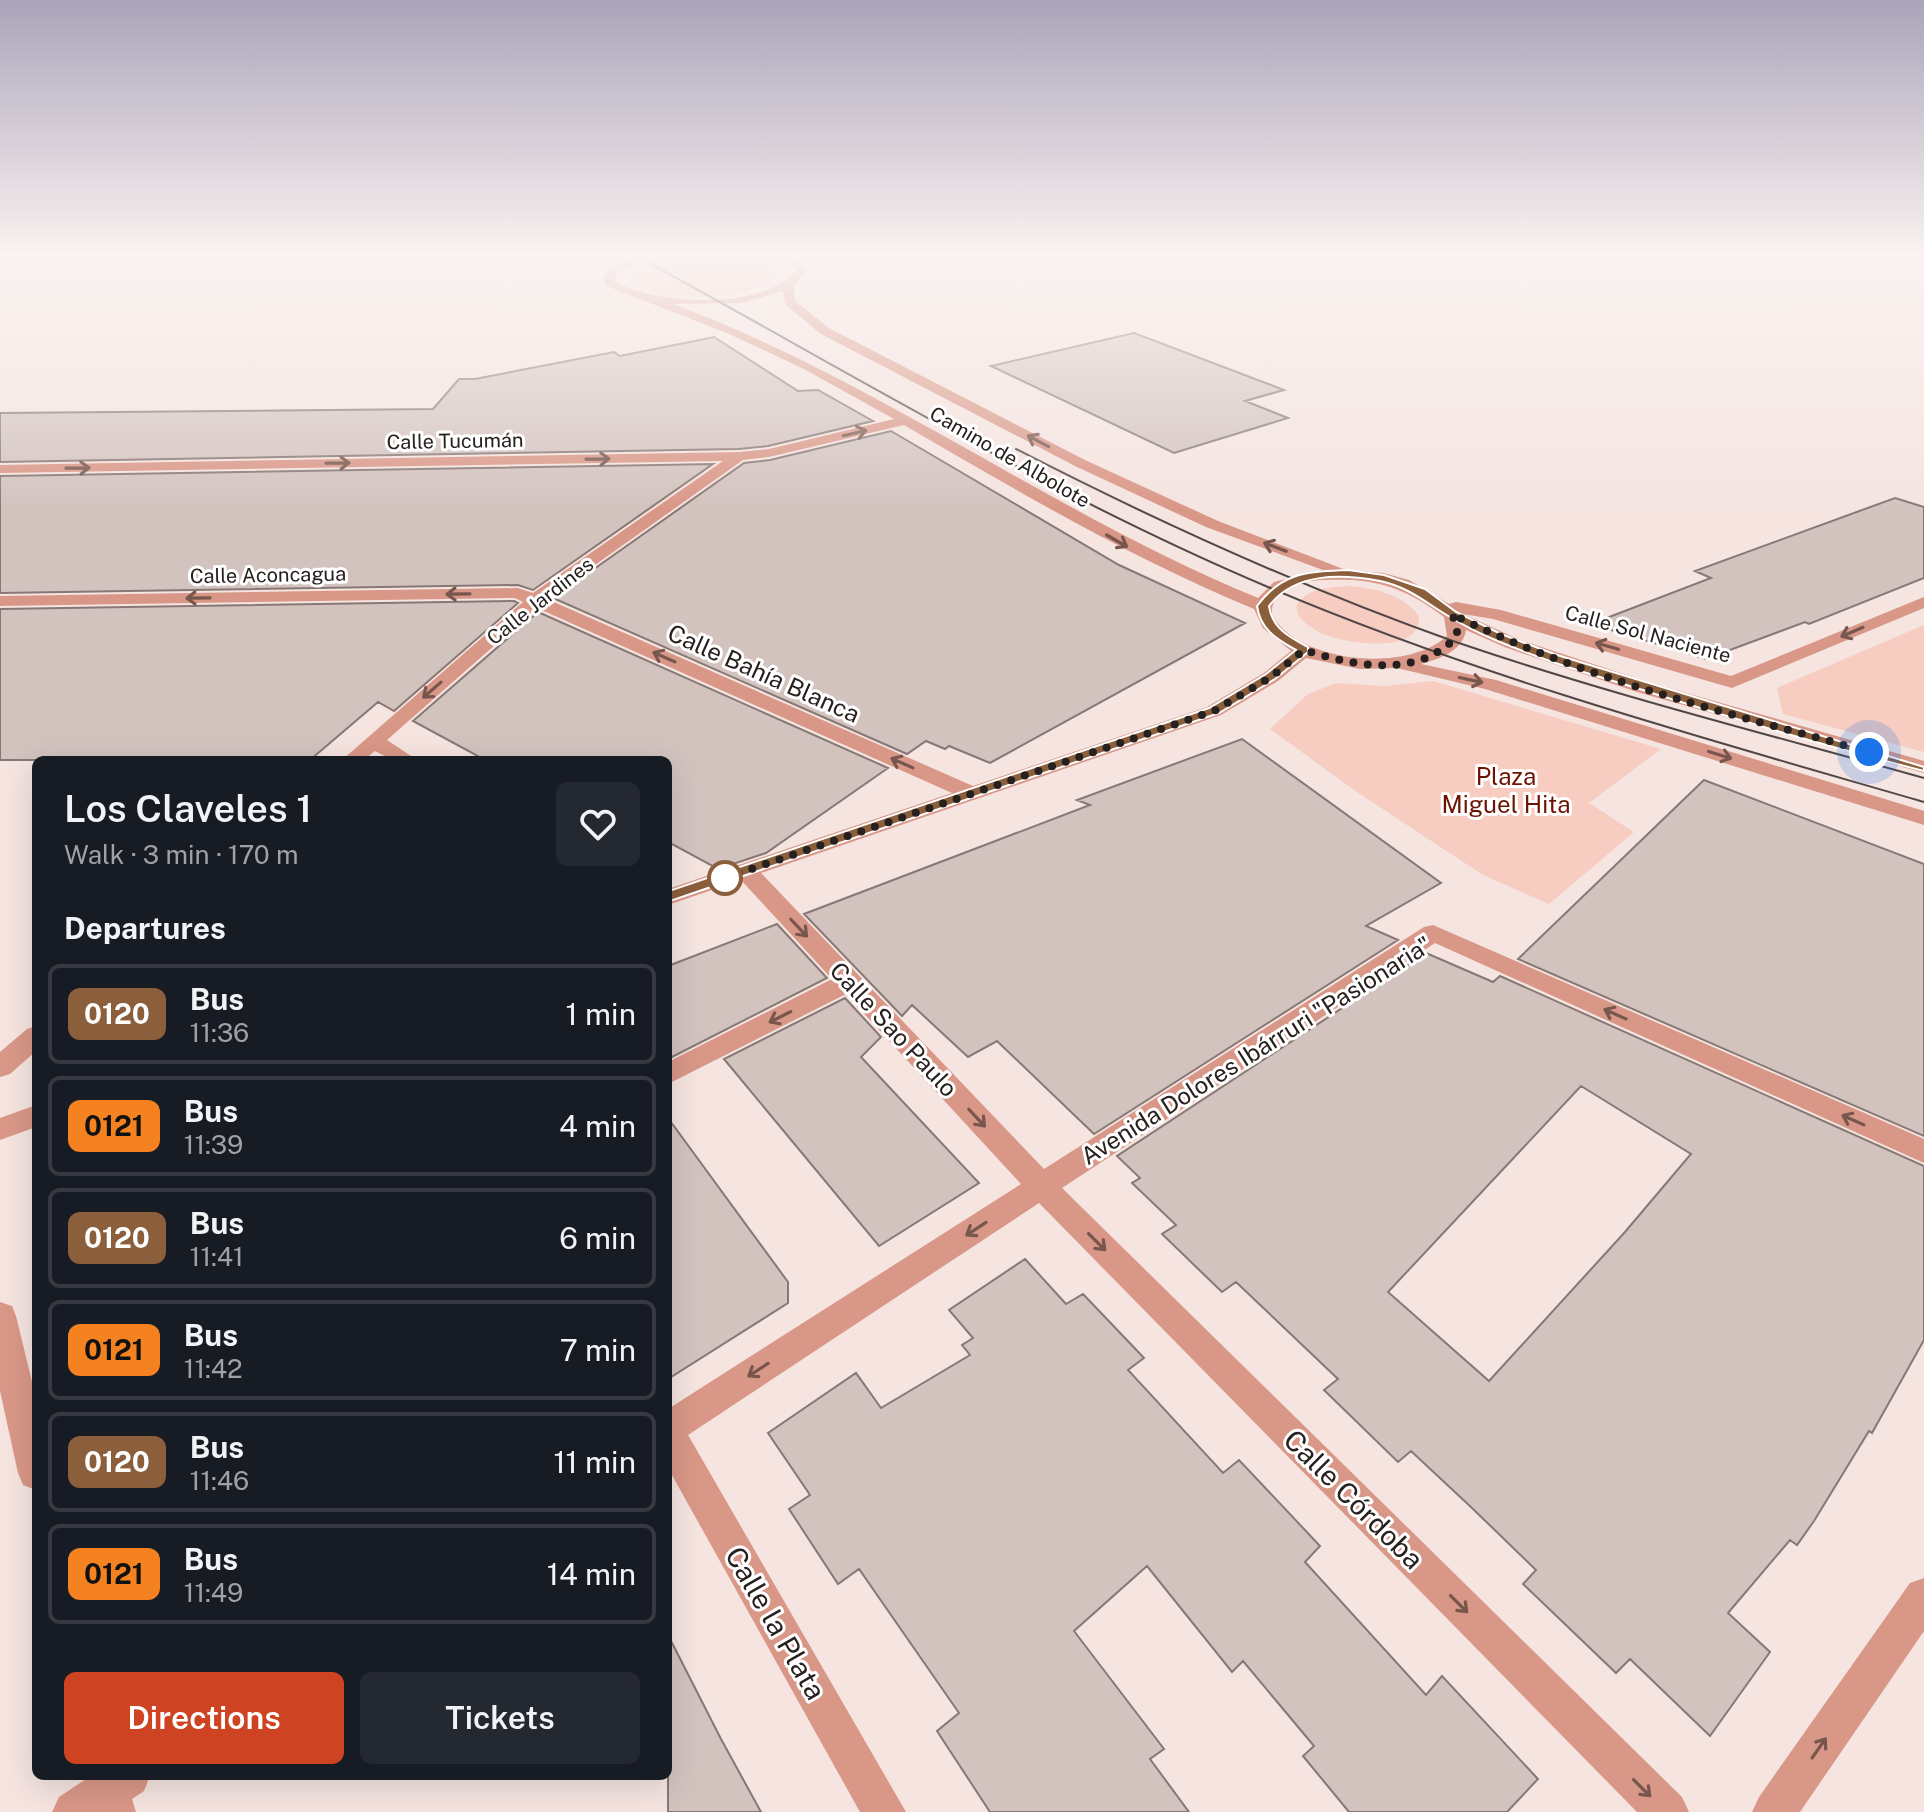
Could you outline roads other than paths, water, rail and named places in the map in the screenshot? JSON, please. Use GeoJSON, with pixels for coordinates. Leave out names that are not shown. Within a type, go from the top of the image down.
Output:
{"type":"FeatureCollection","features":[{"type":"Feature","properties":{"kind":"street","name":"Camino de Albolote"},"geometry":{"type":"LineString","coordinates":[[761,342],[907,420],[1127,548],[1263,606]]}},
{"type":"Feature","properties":{"kind":"street","name":"Camino de Albolote"},"geometry":{"type":"LineString","coordinates":[[845,342],[1067,456],[1212,524],[1348,574]]}},
{"type":"Feature","properties":{"kind":"street","name":"Calle Tucumán"},"geometry":{"type":"LineString","coordinates":[[0,469],[739,456],[769,453],[907,420]]}},
{"type":"Feature","properties":{"kind":"street","name":"Calle Jardines"},"geometry":{"type":"LineString","coordinates":[[356,756],[535,600],[739,456]]}},
{"type":"Feature","properties":{"kind":"street"},"geometry":{"type":"LineString","coordinates":[[1448,609],[1457,631],[1454,641],[1429,658],[1395,664],[1365,664],[1304,650],[1282,638],[1265,620],[1263,606],[1270,593],[1295,579],[1348,574],[1384,578],[1421,591],[1497,636],[1552,658],[1731,714],[1924,767]]}},
{"type":"Feature","properties":{"kind":"street","name":"Calle Aconcagua"},"geometry":{"type":"LineString","coordinates":[[0,601],[518,593],[535,600]]}},
{"type":"Feature","properties":{"kind":"street","name":"Calle Bahía Blanca"},"geometry":{"type":"LineString","coordinates":[[535,600],[973,794]]}},
{"type":"Feature","properties":{"kind":"street","name":"Calle Sol Naciente"},"geometry":{"type":"LineString","coordinates":[[1448,609],[1495,614],[1732,682],[1924,602]]}},
{"type":"Feature","properties":{"kind":"street"},"geometry":{"type":"LineString","coordinates":[[672,896],[1214,711],[1271,677],[1304,650]]}},
{"type":"Feature","properties":{"kind":"street"},"geometry":{"type":"LineString","coordinates":[[1395,664],[1489,684],[1924,818]]}},
{"type":"Feature","properties":{"kind":"street"},"geometry":{"type":"LineString","coordinates":[[373,741],[400,756]]}},
{"type":"Feature","properties":{"kind":"street","name":"Calle Sao Paulo"},"geometry":{"type":"LineString","coordinates":[[746,871],[1041,1186]]}},
{"type":"Feature","properties":{"kind":"street","name":"Avenida Dolores Ibárruri \"Pasionaria\""},"geometry":{"type":"LineString","coordinates":[[672,1428],[1433,933],[1924,1152]]}},
{"type":"Feature","properties":{"kind":"street"},"geometry":{"type":"LineString","coordinates":[[672,1072],[849,981]]}},
{"type":"Feature","properties":{"kind":"street"},"geometry":{"type":"LineString","coordinates":[[0,1067],[32,1039]]}},
{"type":"Feature","properties":{"kind":"street"},"geometry":{"type":"LineString","coordinates":[[0,1129],[32,1117]]}},
{"type":"Feature","properties":{"kind":"street","name":"Calle Córdoba"},"geometry":{"type":"LineString","coordinates":[[1041,1186],[1667,1812]]}},
{"type":"Feature","properties":{"kind":"street"},"geometry":{"type":"LineString","coordinates":[[0,1316],[28,1400],[32,1436]]}},
{"type":"Feature","properties":{"kind":"street","name":"Calle la Plata"},"geometry":{"type":"LineString","coordinates":[[672,1438],[884,1812]]}},
{"type":"Feature","properties":{"kind":"street"},"geometry":{"type":"LineString","coordinates":[[1774,1812],[1924,1597]]}},
{"type":"Feature","properties":{"kind":"street"},"geometry":{"type":"LineString","coordinates":[[74,1812],[115,1788]]}},
{"type":"Feature","properties":{"kind":"tram line"},"geometry":{"type":"LineString","coordinates":[[790,342],[1107,513],[1268,587],[1510,678],[1675,730],[1924,802]]}},
{"type":"Feature","properties":{"kind":"tram line"},"geometry":{"type":"LineString","coordinates":[[1016,449],[1232,552],[1397,621],[1629,696],[1924,778]]}},
{"type":"Feature","properties":{"kind":"park label","name":"Plaza Miguel Hita"},"geometry":{"type":"Point","coordinates":[1506,790]}}]}
